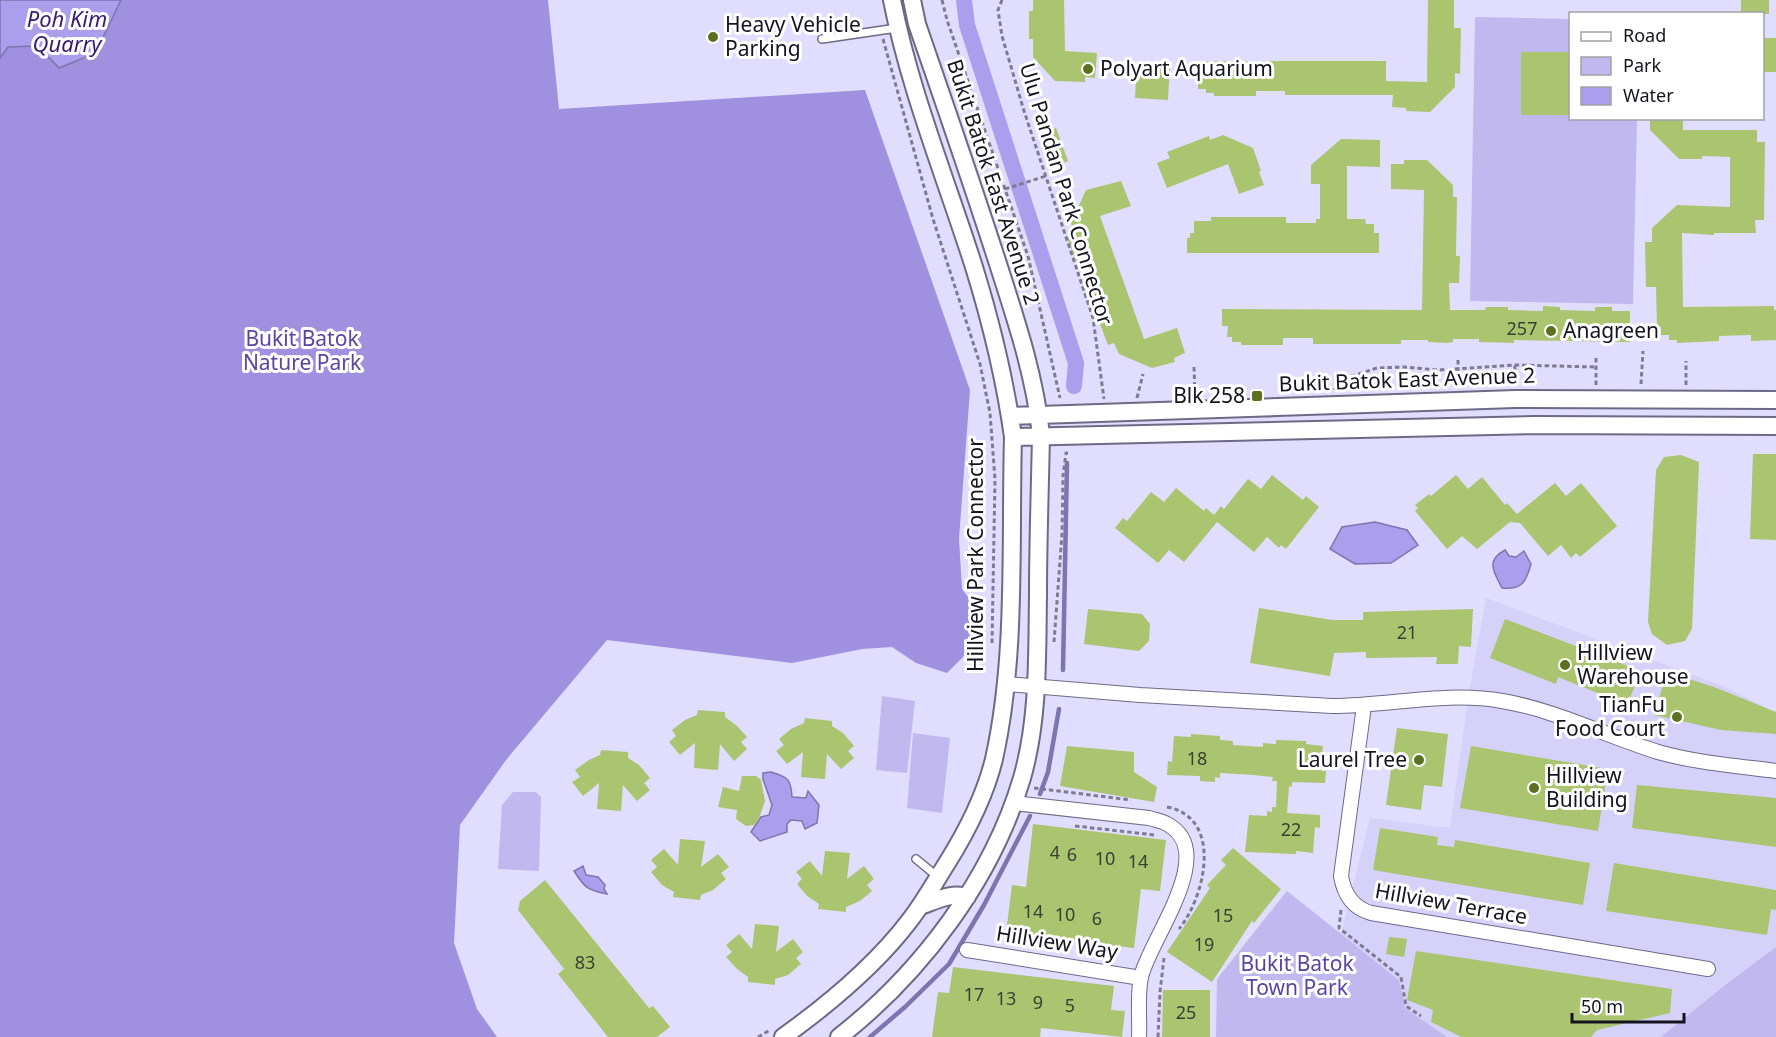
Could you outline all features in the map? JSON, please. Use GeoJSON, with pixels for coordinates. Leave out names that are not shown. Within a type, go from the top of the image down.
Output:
{"type":"FeatureCollection","features":[{"type":"Feature","properties":{"kind":"street"},"geometry":{"type":"LineString","coordinates":[[780,1031],[811,1016],[871,964],[920,906],[938,877],[944,860],[963,837],[993,762],[1006,684],[1013,437],[1010,416],[975,270],[915,90],[889,29],[892,0]]}},
{"type":"Feature","properties":{"kind":"street","name":"Bukit Batok East Avenue 2"},"geometry":{"type":"LineString","coordinates":[[839,1037],[870,1013],[894,990],[926,954],[967,897],[993,849],[1022,777],[1029,747],[1037,688],[1041,435],[1039,414],[1025,348],[917,24],[912,0]]}},
{"type":"Feature","properties":{"kind":"street","name":"Bukit Batok East Avenue 2"},"geometry":{"type":"LineString","coordinates":[[1010,416],[1515,399],[1776,400]]}},
{"type":"Feature","properties":{"kind":"street"},"geometry":{"type":"LineString","coordinates":[[1013,437],[1534,425],[1776,426]]}},
{"type":"Feature","properties":{"kind":"street"},"geometry":{"type":"LineString","coordinates":[[1006,684],[1037,688],[1332,706],[1364,706],[1456,697],[1501,700],[1548,712],[1657,752],[1690,760],[1776,771]]}},
{"type":"Feature","properties":{"kind":"street","name":"Hillview Terrace"},"geometry":{"type":"LineString","coordinates":[[1364,706],[1341,876],[1344,889],[1356,906],[1371,913],[1708,969]]}},
{"type":"Feature","properties":{"kind":"street"},"geometry":{"type":"LineString","coordinates":[[1013,803],[1149,818],[1167,824],[1177,832],[1185,847],[1186,865],[1182,888],[1154,944],[1141,978],[1139,1037]]}},
{"type":"Feature","properties":{"kind":"street"},"geometry":{"type":"LineString","coordinates":[[920,906],[948,896],[959,894],[967,897]]}},
{"type":"Feature","properties":{"kind":"street","name":"Hillview Way"},"geometry":{"type":"LineString","coordinates":[[967,950],[1141,978]]}},
{"type":"Feature","properties":{"kind":"street"},"geometry":{"type":"LineString","coordinates":[[801,1037],[811,1016]]}},
{"type":"Feature","properties":{"kind":"lane"},"geometry":{"type":"LineString","coordinates":[[822,39],[889,29]]}},
{"type":"Feature","properties":{"kind":"lane"},"geometry":{"type":"LineString","coordinates":[[916,859],[938,877]]}},
{"type":"Feature","properties":{"kind":"path"},"geometry":{"type":"LineString","coordinates":[[942,0],[1028,256],[1060,398]]}},
{"type":"Feature","properties":{"kind":"path","name":"Ulu Pandan Park Connector"},"geometry":{"type":"LineString","coordinates":[[1002,0],[998,10],[1002,36],[1024,111],[1093,318],[1104,398]]}},
{"type":"Feature","properties":{"kind":"path","name":"Hillview Park Connector"},"geometry":{"type":"LineString","coordinates":[[889,29],[886,54],[933,219],[980,364],[990,413],[995,479],[992,648]]}},
{"type":"Feature","properties":{"kind":"path"},"geometry":{"type":"LineString","coordinates":[[1005,189],[1046,176]]}},
{"type":"Feature","properties":{"kind":"path"},"geometry":{"type":"LineString","coordinates":[[1641,386],[1643,351]]}},
{"type":"Feature","properties":{"kind":"path"},"geometry":{"type":"LineString","coordinates":[[1596,357],[1596,386]]}},
{"type":"Feature","properties":{"kind":"path"},"geometry":{"type":"LineString","coordinates":[[1458,360],[1458,385]]}},
{"type":"Feature","properties":{"kind":"path"},"geometry":{"type":"LineString","coordinates":[[1686,361],[1686,387]]}},
{"type":"Feature","properties":{"kind":"path"},"geometry":{"type":"LineString","coordinates":[[1334,389],[1346,378],[1377,368],[1458,369],[1515,365],[1596,367]]}},
{"type":"Feature","properties":{"kind":"path"},"geometry":{"type":"LineString","coordinates":[[1514,385],[1515,365]]}},
{"type":"Feature","properties":{"kind":"path"},"geometry":{"type":"LineString","coordinates":[[1194,367],[1194,410]]}},
{"type":"Feature","properties":{"kind":"path"},"geometry":{"type":"LineString","coordinates":[[1137,397],[1143,374]]}},
{"type":"Feature","properties":{"kind":"path"},"geometry":{"type":"LineString","coordinates":[[1054,649],[1064,464],[1066,453],[1077,452]]}},
{"type":"Feature","properties":{"kind":"path"},"geometry":{"type":"LineString","coordinates":[[1033,788],[1140,802]]}},
{"type":"Feature","properties":{"kind":"path"},"geometry":{"type":"LineString","coordinates":[[1162,806],[1191,817],[1203,838],[1197,898],[1185,922],[1175,934]]}},
{"type":"Feature","properties":{"kind":"path"},"geometry":{"type":"LineString","coordinates":[[1071,825],[1160,836]]}},
{"type":"Feature","properties":{"kind":"path"},"geometry":{"type":"LineString","coordinates":[[1344,889],[1339,928],[1401,977],[1406,1006],[1421,1016]]}},
{"type":"Feature","properties":{"kind":"path"},"geometry":{"type":"LineString","coordinates":[[1158,1037],[1160,992],[1166,950]]}},
{"type":"Feature","properties":{"kind":"path"},"geometry":{"type":"LineString","coordinates":[[758,1037],[780,1031]]}},
{"type":"Feature","properties":{"kind":"shaded area"},"geometry":{"type":"Polygon","coordinates":[[[1486,598],[1725,687],[1776,713],[1776,947],[1726,983],[1662,1037],[1447,1037],[1404,1008],[1399,979],[1341,934],[1370,818],[1450,828],[1470,686],[1486,598]]]}},
{"type":"Feature","properties":{"kind":"green space","name":"Bukit Batok Nature Park"},"geometry":{"type":"Polygon","coordinates":[[[121,0],[548,0],[559,109],[865,90],[970,390],[959,539],[962,589],[978,610],[967,653],[947,673],[916,663],[892,647],[862,649],[792,663],[607,640],[506,760],[460,825],[454,943],[477,1009],[497,1037],[0,1037],[0,58],[8,47],[38,46],[59,68],[86,58],[98,48],[121,0]]]}},
{"type":"Feature","properties":{"kind":"green space"},"geometry":{"type":"Polygon","coordinates":[[[1475,17],[1569,19],[1569,120],[1637,120],[1633,304],[1470,301],[1475,17]]]}},
{"type":"Feature","properties":{"kind":"green space"},"geometry":{"type":"Polygon","coordinates":[[[882,696],[915,701],[907,773],[876,770],[882,696]]]}},
{"type":"Feature","properties":{"kind":"green space"},"geometry":{"type":"Polygon","coordinates":[[[913,733],[950,738],[942,813],[907,808],[913,733]]]}},
{"type":"Feature","properties":{"kind":"green space"},"geometry":{"type":"Polygon","coordinates":[[[513,792],[536,792],[541,797],[539,871],[498,869],[502,805],[513,792]]]}},
{"type":"Feature","properties":{"kind":"green space","name":"Bukit Batok Town Park"},"geometry":{"type":"Polygon","coordinates":[[[1287,891],[1399,980],[1405,1008],[1447,1037],[1216,1037],[1217,979],[1287,891]]]}},
{"type":"Feature","properties":{"kind":"green space"},"geometry":{"type":"Polygon","coordinates":[[[1776,947],[1776,1037],[1661,1037],[1726,984],[1776,947]]]}},
{"type":"Feature","properties":{"kind":"water","name":"Poh Kim Quarry"},"geometry":{"type":"Polygon","coordinates":[[[0,0],[121,0],[98,48],[86,57],[59,68],[38,46],[8,47],[0,58],[0,0]]]}},
{"type":"Feature","properties":{"kind":"water"},"geometry":{"type":"Polygon","coordinates":[[[1375,522],[1407,530],[1418,545],[1391,563],[1355,564],[1330,549],[1342,527],[1375,522]]]}},
{"type":"Feature","properties":{"kind":"water"},"geometry":{"type":"Polygon","coordinates":[[[1505,550],[1509,556],[1516,557],[1524,551],[1531,564],[1525,580],[1514,588],[1502,588],[1494,572],[1495,558],[1505,550]]]}},
{"type":"Feature","properties":{"kind":"water"},"geometry":{"type":"Polygon","coordinates":[[[771,772],[788,780],[792,797],[806,798],[808,791],[819,805],[817,823],[805,829],[802,821],[791,820],[787,824],[787,832],[760,841],[751,832],[761,817],[769,815],[772,805],[763,773],[771,772]]]}},
{"type":"Feature","properties":{"kind":"water"},"geometry":{"type":"Polygon","coordinates":[[[583,866],[586,875],[598,877],[605,885],[604,889],[607,894],[587,887],[581,881],[574,871],[583,866]]]}},
{"type":"Feature","properties":{"kind":"building"},"geometry":{"type":"Polygon","coordinates":[[[1033,0],[1064,0],[1065,51],[1097,53],[1095,78],[1085,77],[1085,82],[1055,81],[1033,57],[1033,39],[1029,39],[1029,11],[1033,11],[1033,0]]]}},
{"type":"Feature","properties":{"kind":"building"},"geometry":{"type":"Polygon","coordinates":[[[1428,0],[1454,0],[1454,28],[1461,28],[1460,74],[1455,73],[1455,87],[1430,112],[1406,111],[1406,108],[1392,107],[1393,95],[1285,95],[1285,91],[1256,91],[1256,96],[1214,96],[1214,93],[1206,93],[1206,89],[1198,89],[1198,80],[1195,80],[1195,61],[1386,61],[1386,81],[1427,82],[1428,0]]]}},
{"type":"Feature","properties":{"kind":"building"},"geometry":{"type":"Polygon","coordinates":[[[1741,0],[1769,0],[1769,14],[1741,12],[1741,0]]]}},
{"type":"Feature","properties":{"kind":"building"},"geometry":{"type":"Polygon","coordinates":[[[1764,38],[1776,38],[1776,72],[1764,72],[1764,38]]]}},
{"type":"Feature","properties":{"kind":"building"},"geometry":{"type":"Polygon","coordinates":[[[1521,52],[1569,52],[1569,115],[1521,115],[1521,52]]]}},
{"type":"Feature","properties":{"kind":"building"},"geometry":{"type":"Polygon","coordinates":[[[1137,63],[1170,65],[1168,100],[1135,98],[1137,63]]]}},
{"type":"Feature","properties":{"kind":"building"},"geometry":{"type":"Polygon","coordinates":[[[1650,120],[1683,120],[1683,130],[1757,130],[1757,142],[1765,142],[1764,220],[1755,220],[1756,233],[1714,233],[1714,235],[1682,233],[1683,307],[1774,306],[1776,340],[1751,341],[1751,335],[1719,336],[1719,341],[1677,343],[1677,340],[1669,340],[1669,335],[1661,335],[1661,327],[1657,327],[1656,287],[1646,287],[1645,242],[1652,242],[1652,228],[1677,205],[1730,207],[1730,157],[1702,156],[1702,159],[1679,159],[1650,130],[1650,120]]]}},
{"type":"Feature","properties":{"kind":"building"},"geometry":{"type":"Polygon","coordinates":[[[1056,128],[1068,161],[1053,167],[1041,133],[1056,128]]]}},
{"type":"Feature","properties":{"kind":"building"},"geometry":{"type":"Polygon","coordinates":[[[1223,135],[1253,148],[1264,185],[1239,194],[1228,164],[1167,188],[1157,163],[1170,158],[1167,152],[1209,136],[1210,140],[1223,135]]]}},
{"type":"Feature","properties":{"kind":"building"},"geometry":{"type":"Polygon","coordinates":[[[1341,139],[1380,140],[1380,167],[1347,166],[1347,219],[1365,219],[1366,224],[1374,224],[1374,233],[1379,233],[1379,253],[1187,253],[1187,238],[1190,238],[1190,233],[1194,233],[1194,221],[1211,221],[1211,217],[1286,217],[1286,223],[1316,223],[1316,219],[1320,219],[1320,184],[1311,184],[1311,165],[1341,139]]]}},
{"type":"Feature","properties":{"kind":"building"},"geometry":{"type":"Polygon","coordinates":[[[1404,160],[1427,160],[1453,185],[1453,197],[1457,197],[1456,256],[1460,256],[1459,283],[1449,283],[1450,310],[1485,310],[1486,307],[1508,307],[1508,310],[1543,311],[1543,306],[1560,307],[1560,310],[1595,311],[1595,307],[1612,307],[1612,311],[1630,311],[1630,342],[1514,340],[1514,343],[1453,339],[1453,342],[1447,343],[1401,340],[1401,344],[1313,344],[1313,338],[1283,338],[1283,345],[1241,345],[1241,342],[1232,342],[1232,337],[1227,337],[1228,326],[1222,326],[1222,309],[1422,310],[1424,190],[1391,189],[1391,164],[1404,164],[1404,160]]]}},
{"type":"Feature","properties":{"kind":"building"},"geometry":{"type":"Polygon","coordinates":[[[1121,181],[1131,206],[1100,216],[1144,339],[1177,328],[1185,353],[1174,358],[1175,362],[1152,368],[1119,354],[1114,343],[1108,345],[1067,237],[1075,234],[1071,223],[1086,190],[1121,181]]]}},
{"type":"Feature","properties":{"kind":"building"},"geometry":{"type":"Polygon","coordinates":[[[1753,454],[1776,454],[1776,540],[1750,539],[1753,454]]]}},
{"type":"Feature","properties":{"kind":"building"},"geometry":{"type":"Polygon","coordinates":[[[1681,455],[1699,462],[1692,629],[1685,641],[1667,645],[1652,634],[1648,622],[1656,470],[1664,457],[1681,455]]]}},
{"type":"Feature","properties":{"kind":"building"},"geometry":{"type":"Polygon","coordinates":[[[1272,475],[1303,500],[1306,496],[1319,507],[1286,549],[1281,545],[1279,548],[1267,537],[1254,552],[1217,522],[1184,562],[1169,550],[1158,563],[1115,528],[1123,518],[1127,521],[1151,492],[1164,502],[1176,488],[1204,511],[1206,508],[1214,515],[1221,506],[1224,509],[1248,479],[1261,489],[1272,475]]]}},
{"type":"Feature","properties":{"kind":"building"},"geometry":{"type":"Polygon","coordinates":[[[1456,475],[1468,489],[1482,477],[1505,505],[1507,503],[1517,514],[1555,483],[1566,496],[1581,483],[1617,526],[1580,557],[1576,553],[1571,558],[1561,545],[1548,556],[1520,523],[1510,522],[1477,549],[1462,536],[1447,549],[1415,511],[1418,508],[1415,505],[1429,494],[1431,496],[1456,475]]]}},
{"type":"Feature","properties":{"kind":"building"},"geometry":{"type":"Polygon","coordinates":[[[1259,608],[1332,620],[1363,620],[1363,612],[1473,609],[1471,647],[1459,646],[1458,664],[1436,664],[1437,657],[1366,658],[1366,652],[1334,653],[1330,676],[1250,663],[1259,608]]]}},
{"type":"Feature","properties":{"kind":"building"},"geometry":{"type":"Polygon","coordinates":[[[1088,609],[1142,614],[1150,624],[1149,641],[1139,651],[1084,644],[1088,609]]]}},
{"type":"Feature","properties":{"kind":"building","name":"Hillview Warehouse"},"geometry":{"type":"Polygon","coordinates":[[[1505,619],[1641,671],[1627,705],[1558,677],[1556,684],[1490,658],[1505,619]]]}},
{"type":"Feature","properties":{"kind":"building"},"geometry":{"type":"Polygon","coordinates":[[[1667,672],[1714,687],[1776,712],[1776,734],[1721,730],[1654,715],[1667,672]]]}},
{"type":"Feature","properties":{"kind":"building"},"geometry":{"type":"Polygon","coordinates":[[[698,710],[725,712],[725,717],[747,737],[741,742],[747,749],[734,761],[720,744],[718,770],[694,768],[695,743],[680,755],[669,742],[676,736],[672,730],[685,720],[697,715],[698,710]]]}},
{"type":"Feature","properties":{"kind":"building"},"geometry":{"type":"Polygon","coordinates":[[[805,718],[832,721],[832,726],[843,733],[854,746],[848,751],[854,758],[841,769],[827,754],[825,779],[801,777],[803,752],[787,764],[776,751],[784,745],[779,739],[791,729],[804,723],[805,718]]]}},
{"type":"Feature","properties":{"kind":"building","name":"Laurel Tree"},"geometry":{"type":"Polygon","coordinates":[[[1397,728],[1448,734],[1442,787],[1424,785],[1421,810],[1386,805],[1397,728]]]}},
{"type":"Feature","properties":{"kind":"building"},"geometry":{"type":"Polygon","coordinates":[[[1191,734],[1220,736],[1220,740],[1233,741],[1233,745],[1263,747],[1263,743],[1276,744],[1276,740],[1306,741],[1306,744],[1323,746],[1321,771],[1326,771],[1325,783],[1292,782],[1292,787],[1289,786],[1287,813],[1320,815],[1320,828],[1315,827],[1313,853],[1245,852],[1249,815],[1267,816],[1267,811],[1272,812],[1272,807],[1276,807],[1277,781],[1272,781],[1273,777],[1220,773],[1220,778],[1215,777],[1215,782],[1200,781],[1200,776],[1167,775],[1168,761],[1172,762],[1174,736],[1191,737],[1191,734]]]}},
{"type":"Feature","properties":{"kind":"building"},"geometry":{"type":"Polygon","coordinates":[[[1067,746],[1134,752],[1134,772],[1157,787],[1154,802],[1060,786],[1067,746]]]}},
{"type":"Feature","properties":{"kind":"building","name":"Hillview Building"},"geometry":{"type":"Polygon","coordinates":[[[1471,746],[1608,769],[1598,831],[1460,808],[1471,746]]]}},
{"type":"Feature","properties":{"kind":"building"},"geometry":{"type":"Polygon","coordinates":[[[601,750],[628,752],[628,758],[639,765],[650,778],[644,783],[650,790],[637,801],[623,785],[621,811],[597,809],[599,783],[583,796],[572,782],[580,777],[575,770],[600,755],[601,750]]]}},
{"type":"Feature","properties":{"kind":"building"},"geometry":{"type":"Polygon","coordinates":[[[742,776],[756,776],[761,780],[765,801],[758,821],[754,825],[746,826],[736,819],[737,810],[718,807],[723,787],[739,791],[742,776]]]}},
{"type":"Feature","properties":{"kind":"building"},"geometry":{"type":"Polygon","coordinates":[[[1637,785],[1776,798],[1776,847],[1632,828],[1637,785]]]}},
{"type":"Feature","properties":{"kind":"building"},"geometry":{"type":"Polygon","coordinates":[[[1033,824],[1166,840],[1160,891],[1141,889],[1134,948],[1006,933],[1012,885],[1026,887],[1033,824]]]}},
{"type":"Feature","properties":{"kind":"building"},"geometry":{"type":"Polygon","coordinates":[[[1380,828],[1438,837],[1437,845],[1454,847],[1455,840],[1590,863],[1583,905],[1373,870],[1380,828]]]}},
{"type":"Feature","properties":{"kind":"building"},"geometry":{"type":"Polygon","coordinates":[[[680,839],[705,841],[701,867],[718,854],[729,867],[721,873],[726,879],[713,890],[701,895],[700,900],[673,897],[674,892],[662,885],[651,872],[657,867],[651,860],[664,849],[678,865],[680,839]]]}},
{"type":"Feature","properties":{"kind":"building"},"geometry":{"type":"Polygon","coordinates":[[[1233,848],[1281,889],[1254,923],[1252,921],[1212,982],[1167,952],[1210,888],[1207,885],[1226,865],[1221,860],[1233,848]]]}},
{"type":"Feature","properties":{"kind":"building"},"geometry":{"type":"Polygon","coordinates":[[[825,851],[850,853],[847,879],[864,866],[874,879],[867,885],[872,891],[860,901],[846,907],[846,912],[818,909],[819,904],[807,896],[797,884],[802,879],[796,872],[810,861],[822,876],[825,851]]]}},
{"type":"Feature","properties":{"kind":"building"},"geometry":{"type":"Polygon","coordinates":[[[1614,863],[1776,890],[1776,910],[1771,909],[1767,935],[1606,911],[1614,863]]]}},
{"type":"Feature","properties":{"kind":"building"},"geometry":{"type":"Polygon","coordinates":[[[545,880],[649,1008],[653,1006],[670,1027],[657,1037],[608,1037],[558,974],[564,969],[518,910],[520,901],[545,880]]]}},
{"type":"Feature","properties":{"kind":"building"},"geometry":{"type":"Polygon","coordinates":[[[755,924],[779,926],[776,952],[793,939],[803,952],[796,958],[801,964],[788,975],[775,979],[775,985],[748,982],[748,977],[726,957],[732,952],[726,945],[739,934],[752,949],[755,924]]]}},
{"type":"Feature","properties":{"kind":"building"},"geometry":{"type":"Polygon","coordinates":[[[1389,937],[1407,939],[1404,957],[1386,954],[1389,937]]]}},
{"type":"Feature","properties":{"kind":"building"},"geometry":{"type":"Polygon","coordinates":[[[1416,951],[1672,989],[1670,1013],[1597,1030],[1591,1037],[1461,1037],[1431,1022],[1433,1010],[1407,1000],[1416,951]]]}},
{"type":"Feature","properties":{"kind":"building"},"geometry":{"type":"Polygon","coordinates":[[[953,967],[1114,986],[1111,1010],[1125,1011],[1122,1037],[1041,1028],[1040,1037],[932,1037],[938,992],[949,993],[953,967]]]}},
{"type":"Feature","properties":{"kind":"building"},"geometry":{"type":"Polygon","coordinates":[[[1163,990],[1210,990],[1210,1037],[1162,1037],[1163,990]]]}},
{"type":"Feature","properties":{"kind":"waterway"},"geometry":{"type":"LineString","coordinates":[[964,0],[967,25],[1076,363],[1074,386]]}},
{"type":"Feature","properties":{"kind":"waterway"},"geometry":{"type":"LineString","coordinates":[[1063,670],[1067,463]]}},
{"type":"Feature","properties":{"kind":"waterway"},"geometry":{"type":"LineString","coordinates":[[1040,794],[1048,772],[1059,709]]}},
{"type":"Feature","properties":{"kind":"waterway"},"geometry":{"type":"LineString","coordinates":[[870,1037],[949,964],[984,905],[1030,816]]}},
{"type":"Feature","properties":{"kind":"place","name":"Heavy Vehicle Parking"},"geometry":{"type":"Point","coordinates":[713,37]}},
{"type":"Feature","properties":{"kind":"place","name":"Polyart Aquarium"},"geometry":{"type":"Point","coordinates":[1088,69]}},
{"type":"Feature","properties":{"kind":"place","name":"Anagreen"},"geometry":{"type":"Point","coordinates":[1551,331]}},
{"type":"Feature","properties":{"kind":"place","name":"Blk 258"},"geometry":{"type":"Point","coordinates":[1257,396]}},
{"type":"Feature","properties":{"kind":"place","name":"Hillview Warehouse"},"geometry":{"type":"Point","coordinates":[1565,665]}},
{"type":"Feature","properties":{"kind":"place","name":"TianFu Food Court"},"geometry":{"type":"Point","coordinates":[1677,717]}},
{"type":"Feature","properties":{"kind":"place","name":"Laurel Tree"},"geometry":{"type":"Point","coordinates":[1419,760]}},
{"type":"Feature","properties":{"kind":"place","name":"Hillview Building"},"geometry":{"type":"Point","coordinates":[1534,788]}}]}
